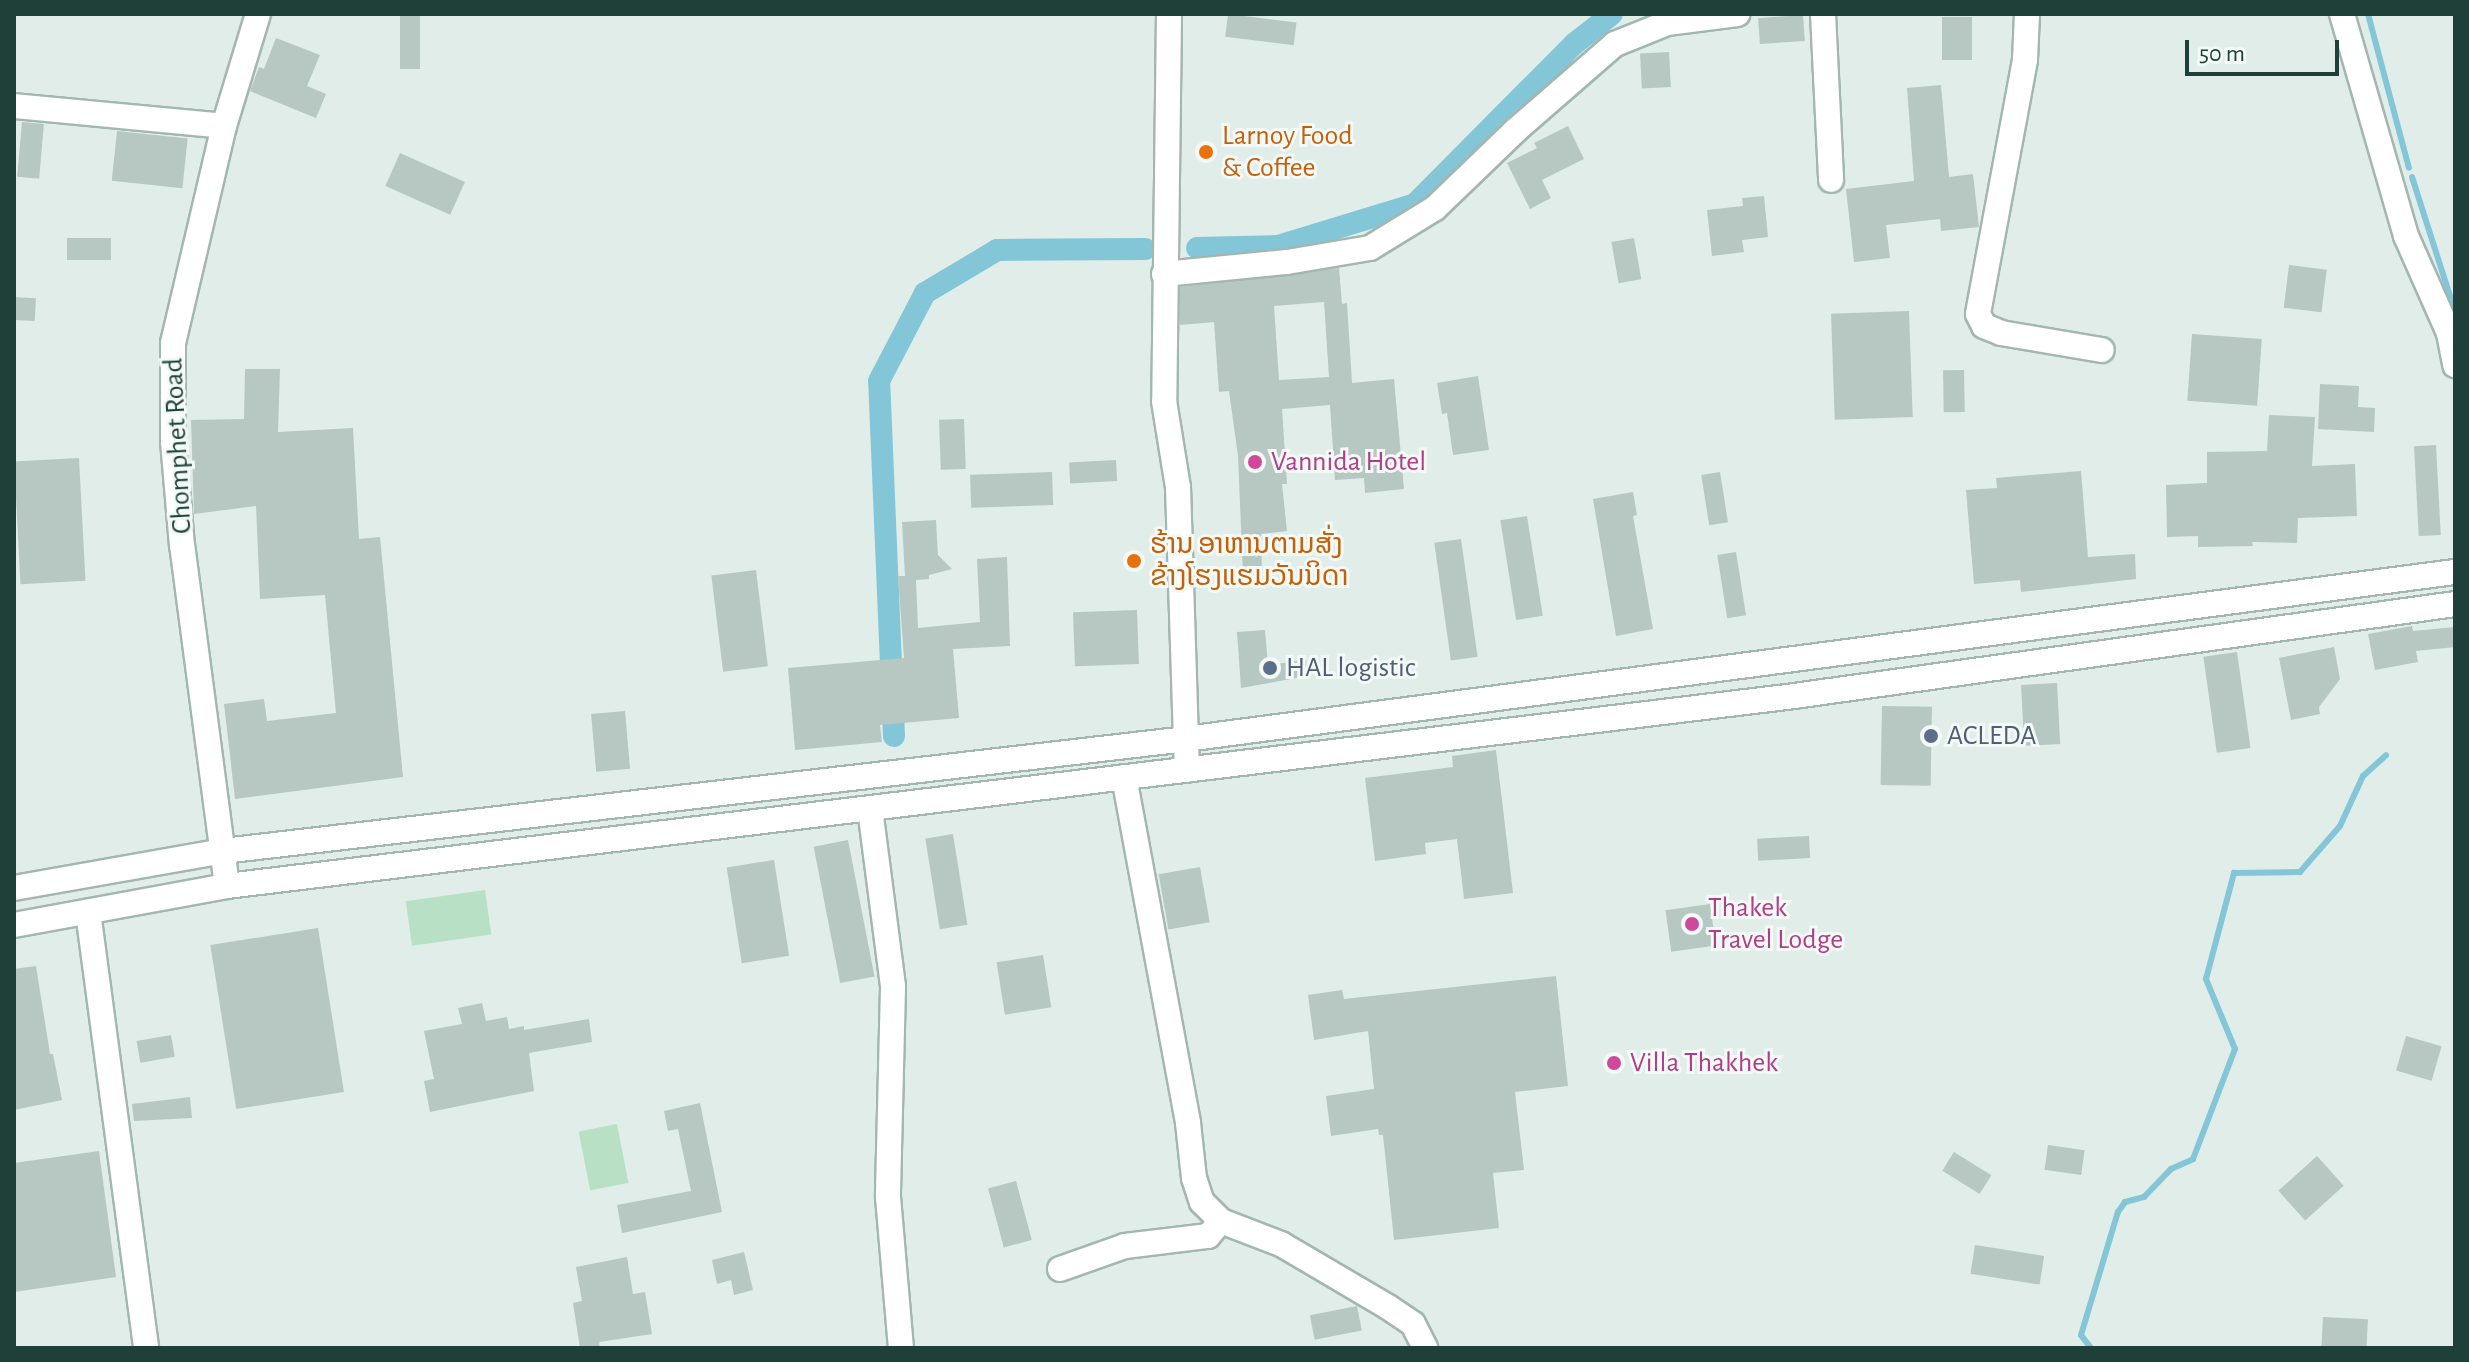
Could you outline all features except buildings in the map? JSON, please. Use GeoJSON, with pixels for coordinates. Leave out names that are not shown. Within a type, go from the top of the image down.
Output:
{"type":"FeatureCollection","features":[{"type":"Feature","properties":{"kind":"street","name":"Chomphet Road"},"geometry":{"type":"LineString","coordinates":[[227,886],[182,546],[173,442],[173,343],[224,126],[258,14]]}},
{"type":"Feature","properties":{"kind":"street"},"geometry":{"type":"LineString","coordinates":[[1169,14],[1164,401],[1178,487],[1187,770]]}},
{"type":"Feature","properties":{"kind":"street"},"geometry":{"type":"LineString","coordinates":[[1164,274],[1287,262],[1370,248],[1435,208],[1516,130],[1615,44],[1667,23],[1737,14]]}},
{"type":"Feature","properties":{"kind":"street"},"geometry":{"type":"LineString","coordinates":[[1823,14],[1831,180]]}},
{"type":"Feature","properties":{"kind":"street"},"geometry":{"type":"LineString","coordinates":[[2027,14],[2025,60],[1978,314],[1984,326],[2001,333],[2102,350]]}},
{"type":"Feature","properties":{"kind":"street"},"geometry":{"type":"LineString","coordinates":[[2342,14],[2406,236],[2449,333],[2455,365]]}},
{"type":"Feature","properties":{"kind":"street"},"geometry":{"type":"LineString","coordinates":[[14,106],[224,126]]}},
{"type":"Feature","properties":{"kind":"street"},"geometry":{"type":"LineString","coordinates":[[14,888],[223,851],[1186,739],[2455,572]]}},
{"type":"Feature","properties":{"kind":"street"},"geometry":{"type":"LineString","coordinates":[[14,925],[227,886],[1794,696],[2455,604]]}},
{"type":"Feature","properties":{"kind":"street"},"geometry":{"type":"LineString","coordinates":[[1124,777],[1188,1123],[1194,1178],[1202,1202],[1221,1221],[1281,1244],[1388,1307],[1413,1324],[1425,1348]]}},
{"type":"Feature","properties":{"kind":"street"},"geometry":{"type":"LineString","coordinates":[[870,809],[893,987],[888,1197],[901,1348]]}},
{"type":"Feature","properties":{"kind":"street"},"geometry":{"type":"LineString","coordinates":[[88,912],[146,1348]]}},
{"type":"Feature","properties":{"kind":"street"},"geometry":{"type":"LineString","coordinates":[[1060,1269],[1125,1246],[1208,1236],[1221,1221]]}},
{"type":"Feature","properties":{"kind":"green space"},"geometry":{"type":"Polygon","coordinates":[[[485,890],[491,935],[412,946],[406,901],[485,890]]]}},
{"type":"Feature","properties":{"kind":"green space"},"geometry":{"type":"Polygon","coordinates":[[[617,1124],[628,1183],[590,1190],[579,1131],[617,1124]]]}},
{"type":"Feature","properties":{"kind":"waterway"},"geometry":{"type":"LineString","coordinates":[[1197,248],[1278,246],[1415,204],[1574,44],[1612,14]]}},
{"type":"Feature","properties":{"kind":"waterway"},"geometry":{"type":"LineString","coordinates":[[2368,14],[2409,168]]}},
{"type":"Feature","properties":{"kind":"waterway"},"geometry":{"type":"LineString","coordinates":[[2412,177],[2455,312]]}},
{"type":"Feature","properties":{"kind":"waterway"},"geometry":{"type":"LineString","coordinates":[[894,736],[879,381],[925,293],[997,250],[1145,249]]}},
{"type":"Feature","properties":{"kind":"waterway"},"geometry":{"type":"LineString","coordinates":[[2091,1348],[2081,1335],[2118,1212],[2125,1202],[2144,1197],[2171,1169],[2193,1159],[2235,1049],[2206,979],[2234,873],[2300,872],[2340,826],[2363,776],[2386,755]]}},
{"type":"Feature","properties":{"kind":"place","name":"Larnoy Food & Coffee"},"geometry":{"type":"Point","coordinates":[1206,152]}},
{"type":"Feature","properties":{"kind":"place","name":"Vannida Hotel"},"geometry":{"type":"Point","coordinates":[1255,462]}},
{"type":"Feature","properties":{"kind":"place","name":"ຮ້ານ ອາຫານຕາມສັ່ງ ຂ້າງໂຮງແຮມວັນນິດາ"},"geometry":{"type":"Point","coordinates":[1134,561]}},
{"type":"Feature","properties":{"kind":"place","name":"HAL logistic"},"geometry":{"type":"Point","coordinates":[1270,668]}},
{"type":"Feature","properties":{"kind":"place","name":"ACLEDA"},"geometry":{"type":"Point","coordinates":[1931,736]}},
{"type":"Feature","properties":{"kind":"place","name":"Thakek Travel Lodge"},"geometry":{"type":"Point","coordinates":[1692,924]}},
{"type":"Feature","properties":{"kind":"place","name":"Villa Thakhek"},"geometry":{"type":"Point","coordinates":[1614,1063]}}]}
